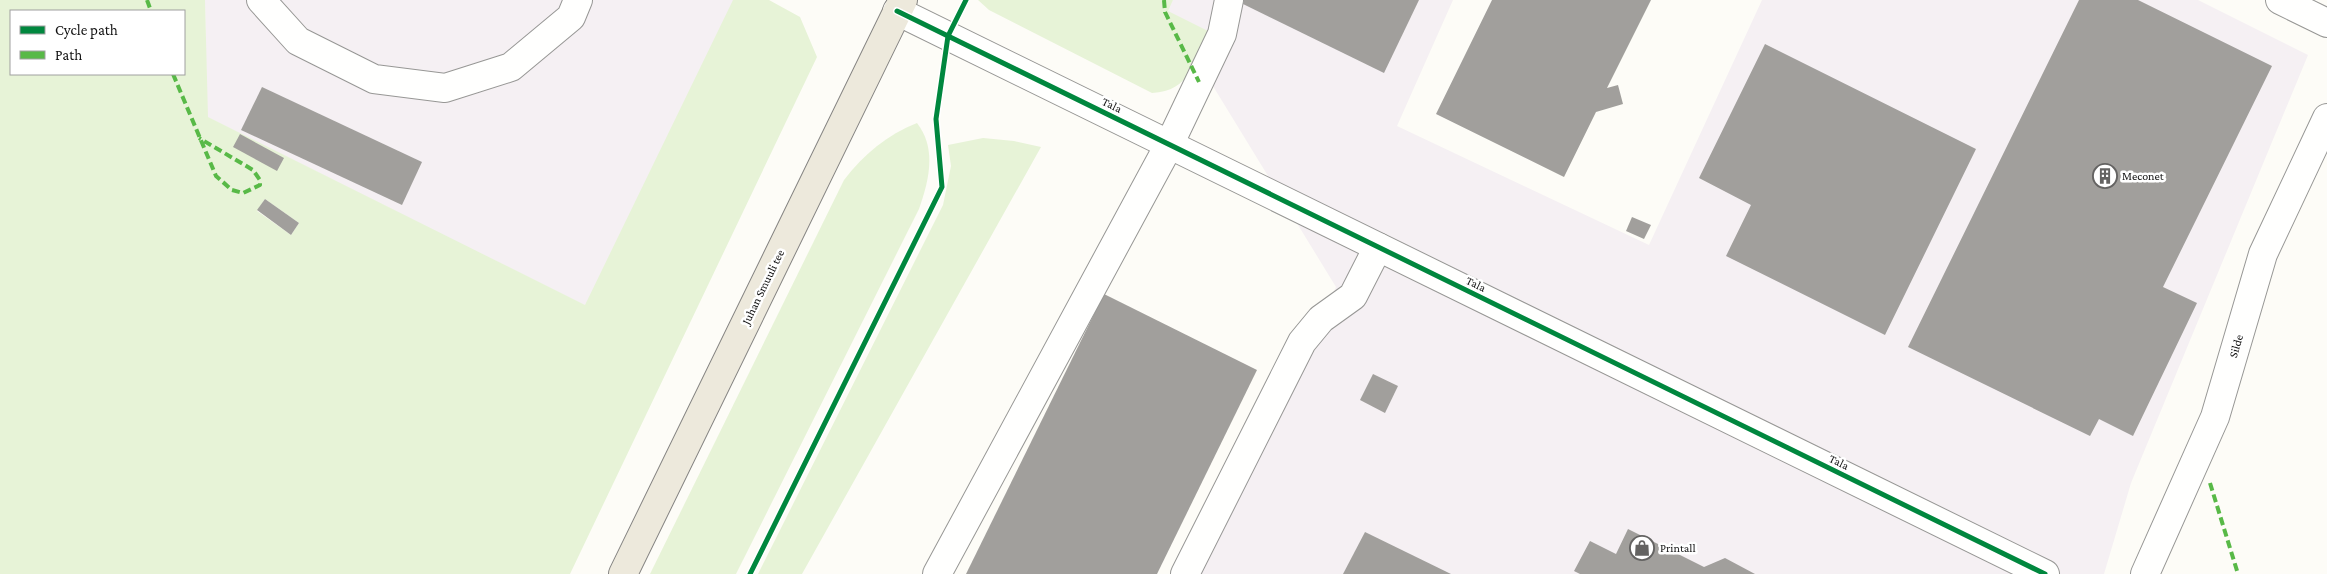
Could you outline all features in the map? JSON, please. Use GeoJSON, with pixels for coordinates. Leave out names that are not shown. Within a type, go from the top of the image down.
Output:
{"type":"FeatureCollection","features":[{"type":"Feature","properties":{"kind":"main road","name":"Juhan Smuuli tee"},"geometry":{"type":"LineString","coordinates":[[623,574],[900,6]]}},
{"type":"Feature","properties":{"kind":"street"},"geometry":{"type":"LineString","coordinates":[[261,0],[298,42],[374,79],[445,88],[511,67],[571,17],[578,0]]}},
{"type":"Feature","properties":{"kind":"street"},"geometry":{"type":"LineString","coordinates":[[938,574],[1169,145],[1222,34],[1228,0]]}},
{"type":"Feature","properties":{"kind":"street"},"geometry":{"type":"LineString","coordinates":[[2280,0],[2327,23]]}},
{"type":"Feature","properties":{"kind":"street","name":"Tala"},"geometry":{"type":"LineString","coordinates":[[900,6],[1169,145],[2045,574]]}},
{"type":"Feature","properties":{"kind":"street","name":"Silde"},"geometry":{"type":"LineString","coordinates":[[2145,574],[2215,417],[2263,254],[2327,118]]}},
{"type":"Feature","properties":{"kind":"street"},"geometry":{"type":"LineString","coordinates":[[1185,574],[1302,342],[1321,320],[1353,296],[1378,247]]}},
{"type":"Feature","properties":{"kind":"shaded area"},"geometry":{"type":"Polygon","coordinates":[[[205,0],[736,0],[586,306],[207,117],[205,0]]]}},
{"type":"Feature","properties":{"kind":"shaded area"},"geometry":{"type":"Polygon","coordinates":[[[1173,0],[1453,0],[1397,126],[1649,245],[1762,0],[2198,0],[2308,55],[2131,483],[2104,574],[1200,574],[1336,287],[1167,11],[1173,0]]]}},
{"type":"Feature","properties":{"kind":"green space"},"geometry":{"type":"Polygon","coordinates":[[[0,0],[205,0],[208,117],[585,305],[733,0],[769,0],[800,17],[817,57],[570,574],[0,574],[0,0]],[[265,199],[257,211],[291,235],[299,223],[265,199]]]}},
{"type":"Feature","properties":{"kind":"green space"},"geometry":{"type":"Polygon","coordinates":[[[978,0],[1173,0],[1168,11],[1208,31],[1194,64],[1183,81],[1165,91],[1152,93],[989,10],[978,0]]]}},
{"type":"Feature","properties":{"kind":"green space"},"geometry":{"type":"Polygon","coordinates":[[[917,123],[927,143],[929,154],[926,187],[919,209],[736,574],[650,574],[844,180],[877,146],[896,133],[917,123]]]}},
{"type":"Feature","properties":{"kind":"green space"},"geometry":{"type":"Polygon","coordinates":[[[983,138],[1014,141],[1041,147],[802,574],[758,574],[943,205],[951,166],[948,145],[983,138]]]}},
{"type":"Feature","properties":{"kind":"building"},"geometry":{"type":"Polygon","coordinates":[[[1244,0],[1419,0],[1384,73],[1243,4],[1244,0]]]}},
{"type":"Feature","properties":{"kind":"building"},"geometry":{"type":"Polygon","coordinates":[[[1492,0],[1651,0],[1607,88],[1618,85],[1623,104],[1596,112],[1564,177],[1436,114],[1492,0]]]}},
{"type":"Feature","properties":{"kind":"building","name":"Meconet"},"geometry":{"type":"Polygon","coordinates":[[[2079,0],[2138,0],[2272,66],[2163,287],[2197,303],[2133,436],[2099,419],[2090,436],[1908,347],[2079,0]]]}},
{"type":"Feature","properties":{"kind":"building"},"geometry":{"type":"Polygon","coordinates":[[[1765,44],[1976,149],[1885,335],[1726,256],[1751,205],[1699,178],[1765,44]]]}},
{"type":"Feature","properties":{"kind":"building"},"geometry":{"type":"Polygon","coordinates":[[[262,87],[422,162],[402,205],[241,130],[262,87]]]}},
{"type":"Feature","properties":{"kind":"building"},"geometry":{"type":"Polygon","coordinates":[[[240,134],[284,158],[277,171],[233,147],[240,134]]]}},
{"type":"Feature","properties":{"kind":"building"},"geometry":{"type":"Polygon","coordinates":[[[265,199],[299,223],[291,235],[257,210],[265,199]]]}},
{"type":"Feature","properties":{"kind":"building"},"geometry":{"type":"Polygon","coordinates":[[[1632,217],[1651,225],[1644,239],[1626,231],[1632,217]]]}},
{"type":"Feature","properties":{"kind":"building"},"geometry":{"type":"Polygon","coordinates":[[[1104,294],[1257,370],[1157,574],[966,574],[1104,294]]]}},
{"type":"Feature","properties":{"kind":"building"},"geometry":{"type":"Polygon","coordinates":[[[1373,374],[1398,386],[1385,413],[1360,400],[1373,374]]]}},
{"type":"Feature","properties":{"kind":"building","name":"Printall"},"geometry":{"type":"Polygon","coordinates":[[[1628,529],[1704,567],[1725,558],[1755,574],[1580,574],[1574,571],[1590,541],[1616,554],[1628,529]]]}},
{"type":"Feature","properties":{"kind":"building"},"geometry":{"type":"Polygon","coordinates":[[[1365,532],[1451,574],[1343,574],[1365,532]]]}},
{"type":"Feature","properties":{"kind":"marked path"},"geometry":{"type":"LineString","coordinates":[[147,0],[151,10]]}},
{"type":"Feature","properties":{"kind":"marked path"},"geometry":{"type":"LineString","coordinates":[[1164,0],[1165,12],[1199,82]]}},
{"type":"Feature","properties":{"kind":"marked path"},"geometry":{"type":"LineString","coordinates":[[173,75],[200,139]]}},
{"type":"Feature","properties":{"kind":"marked path"},"geometry":{"type":"LineString","coordinates":[[200,139],[253,170],[260,180],[260,185],[243,193],[232,190],[216,176],[200,139]]}},
{"type":"Feature","properties":{"kind":"marked path"},"geometry":{"type":"LineString","coordinates":[[2210,483],[2238,574]]}},
{"type":"Feature","properties":{"kind":"cycle path"},"geometry":{"type":"LineString","coordinates":[[750,574],[942,187],[936,119],[948,36],[966,0]]}},
{"type":"Feature","properties":{"kind":"cycle path"},"geometry":{"type":"LineString","coordinates":[[897,11],[2045,574]]}},
{"type":"Feature","properties":{"kind":"place","name":"Meconet"},"geometry":{"type":"Point","coordinates":[2105,176]}},
{"type":"Feature","properties":{"kind":"place","name":"Printall"},"geometry":{"type":"Point","coordinates":[1642,548]}}]}
